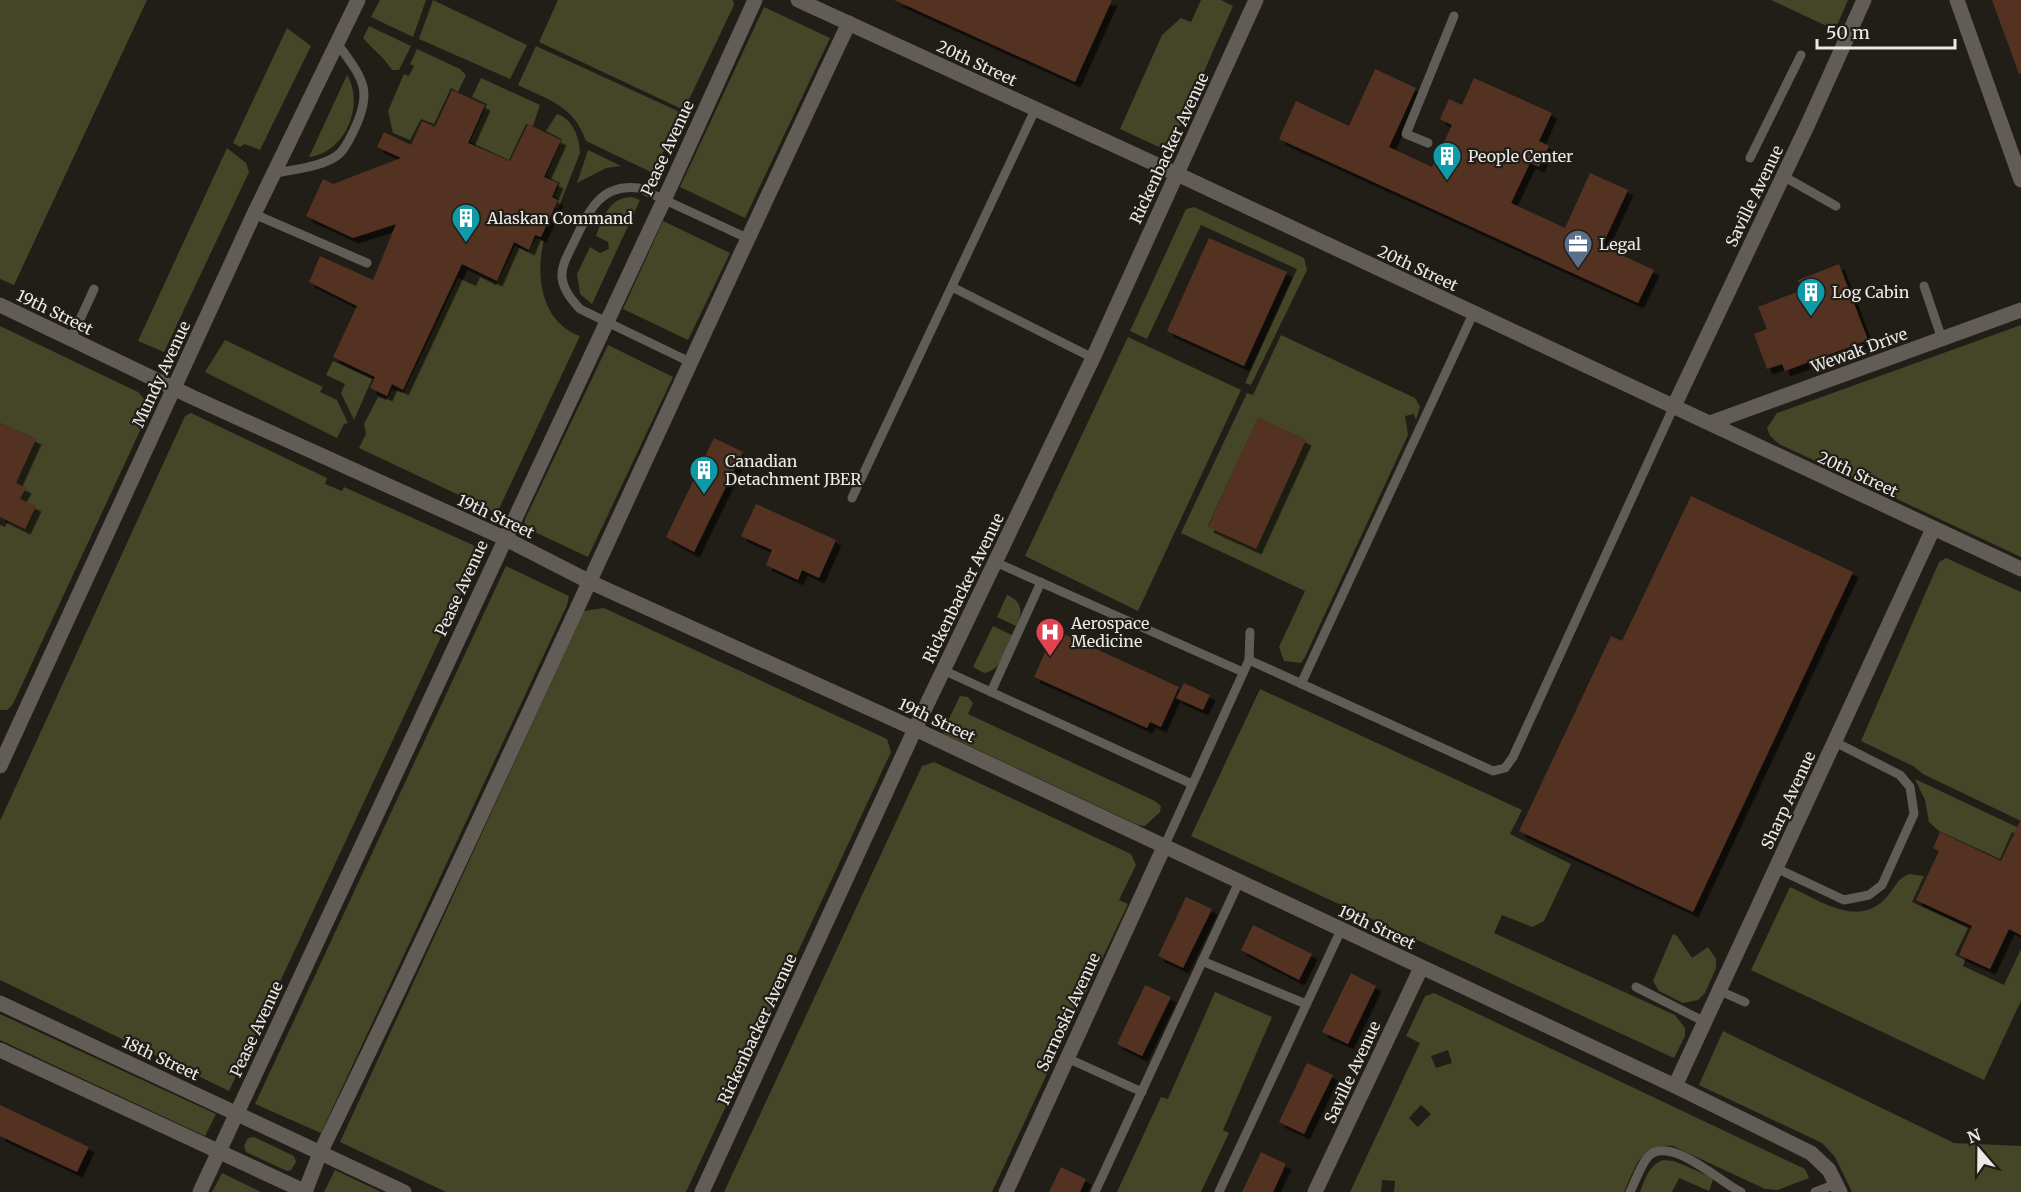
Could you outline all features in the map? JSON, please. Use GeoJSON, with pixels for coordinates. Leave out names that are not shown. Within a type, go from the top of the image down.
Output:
{"type":"FeatureCollection","features":[{"type":"Feature","properties":{"kind":"street","name":"Mundy Avenue"},"geometry":{"type":"LineString","coordinates":[[0,766],[254,214],[358,0]]}},
{"type":"Feature","properties":{"kind":"street","name":"Pease Avenue"},"geometry":{"type":"LineString","coordinates":[[200,1192],[663,201],[754,0]]}},
{"type":"Feature","properties":{"kind":"street","name":"20th Street"},"geometry":{"type":"LineString","coordinates":[[798,0],[1177,174],[2021,570]]}},
{"type":"Feature","properties":{"kind":"street","name":"Rickenbacker Avenue"},"geometry":{"type":"LineString","coordinates":[[702,1192],[915,729],[1093,358],[1256,0]]}},
{"type":"Feature","properties":{"kind":"street","name":"Saville Avenue"},"geometry":{"type":"LineString","coordinates":[[1674,406],[1864,0]]}},
{"type":"Feature","properties":{"kind":"street"},"geometry":{"type":"LineString","coordinates":[[1957,0],[2021,180]]}},
{"type":"Feature","properties":{"kind":"street"},"geometry":{"type":"LineString","coordinates":[[0,1050],[305,1192],[320,1153],[590,582],[747,238],[849,23]]}},
{"type":"Feature","properties":{"kind":"street","name":"19th Street"},"geometry":{"type":"LineString","coordinates":[[0,305],[174,388],[504,538],[590,582],[915,729],[1676,1086],[1810,1153],[1821,1160],[1838,1188]]}},
{"type":"Feature","properties":{"kind":"street","name":"Wewak Drive"},"geometry":{"type":"LineString","coordinates":[[1710,423],[2021,310]]}},
{"type":"Feature","properties":{"kind":"street","name":"Sharp Avenue"},"geometry":{"type":"LineString","coordinates":[[1676,1086],[1934,529]]}},
{"type":"Feature","properties":{"kind":"street","name":"Sarnoski Avenue"},"geometry":{"type":"LineString","coordinates":[[1006,1192],[1164,847]]}},
{"type":"Feature","properties":{"kind":"street","name":"Saville Avenue"},"geometry":{"type":"LineString","coordinates":[[1315,1192],[1421,968]]}},
{"type":"Feature","properties":{"kind":"street","name":"18th Street"},"geometry":{"type":"LineString","coordinates":[[0,1003],[404,1192]]}},
{"type":"Feature","properties":{"kind":"lane"},"geometry":{"type":"LineString","coordinates":[[1428,143],[1406,134],[1454,16]]}},
{"type":"Feature","properties":{"kind":"lane"},"geometry":{"type":"LineString","coordinates":[[273,174],[321,162],[339,154],[355,128],[365,107],[364,89],[356,70],[337,43]]}},
{"type":"Feature","properties":{"kind":"lane"},"geometry":{"type":"LineString","coordinates":[[1750,158],[1801,55]]}},
{"type":"Feature","properties":{"kind":"lane"},"geometry":{"type":"LineString","coordinates":[[852,498],[1035,110]]}},
{"type":"Feature","properties":{"kind":"lane"},"geometry":{"type":"LineString","coordinates":[[1783,176],[1836,206]]}},
{"type":"Feature","properties":{"kind":"lane"},"geometry":{"type":"LineString","coordinates":[[690,362],[580,309],[568,296],[562,278],[564,264],[588,212],[609,192],[624,186],[639,188],[747,238]]}},
{"type":"Feature","properties":{"kind":"lane"},"geometry":{"type":"LineString","coordinates":[[254,214],[367,263]]}},
{"type":"Feature","properties":{"kind":"lane"},"geometry":{"type":"LineString","coordinates":[[1924,286],[1942,339]]}},
{"type":"Feature","properties":{"kind":"lane"},"geometry":{"type":"LineString","coordinates":[[952,287],[1093,358]]}},
{"type":"Feature","properties":{"kind":"lane"},"geometry":{"type":"LineString","coordinates":[[71,339],[94,289]]}},
{"type":"Feature","properties":{"kind":"lane"},"geometry":{"type":"LineString","coordinates":[[1301,684],[1473,314]]}},
{"type":"Feature","properties":{"kind":"lane"},"geometry":{"type":"LineString","coordinates":[[1248,660],[1493,771],[1505,768],[1513,757],[1674,406]]}},
{"type":"Feature","properties":{"kind":"lane"},"geometry":{"type":"LineString","coordinates":[[995,562],[1243,672]]}},
{"type":"Feature","properties":{"kind":"lane"},"geometry":{"type":"LineString","coordinates":[[991,692],[1041,582]]}},
{"type":"Feature","properties":{"kind":"lane"},"geometry":{"type":"LineString","coordinates":[[1164,847],[1248,660],[1250,632]]}},
{"type":"Feature","properties":{"kind":"lane"},"geometry":{"type":"LineString","coordinates":[[943,670],[1192,784]]}},
{"type":"Feature","properties":{"kind":"lane"},"geometry":{"type":"LineString","coordinates":[[1776,868],[1844,900],[1856,900],[1869,895],[1882,885],[1914,814],[1914,801],[1910,787],[1900,775],[1835,742]]}},
{"type":"Feature","properties":{"kind":"lane"},"geometry":{"type":"LineString","coordinates":[[1095,1192],[1239,882]]}},
{"type":"Feature","properties":{"kind":"lane"},"geometry":{"type":"LineString","coordinates":[[1219,1192],[1341,930]]}},
{"type":"Feature","properties":{"kind":"lane"},"geometry":{"type":"LineString","coordinates":[[1202,961],[1306,1004]]}},
{"type":"Feature","properties":{"kind":"lane"},"geometry":{"type":"LineString","coordinates":[[1636,987],[1706,1022]]}},
{"type":"Feature","properties":{"kind":"lane"},"geometry":{"type":"LineString","coordinates":[[1720,991],[1745,1002]]}},
{"type":"Feature","properties":{"kind":"lane"},"geometry":{"type":"LineString","coordinates":[[1067,1058],[1142,1092]]}},
{"type":"Feature","properties":{"kind":"lane"},"geometry":{"type":"LineString","coordinates":[[1630,1192],[1647,1157],[1658,1152],[1670,1151],[1713,1171],[1727,1186],[1741,1192]]}},
{"type":"Feature","properties":{"kind":"lane"},"geometry":{"type":"LineString","coordinates":[[1815,1192],[1838,1188]]}},
{"type":"Feature","properties":{"kind":"green space"},"geometry":{"type":"Polygon","coordinates":[[[0,0],[147,0],[14,285],[0,279],[0,0]]]}},
{"type":"Feature","properties":{"kind":"green space"},"geometry":{"type":"Polygon","coordinates":[[[380,0],[426,0],[413,37],[371,17],[380,0]]]}},
{"type":"Feature","properties":{"kind":"green space"},"geometry":{"type":"Polygon","coordinates":[[[433,0],[527,45],[510,79],[419,39],[433,0]]]}},
{"type":"Feature","properties":{"kind":"green space"},"geometry":{"type":"Polygon","coordinates":[[[558,0],[733,0],[734,5],[684,110],[539,42],[558,0]]]}},
{"type":"Feature","properties":{"kind":"green space"},"geometry":{"type":"Polygon","coordinates":[[[1201,0],[1221,0],[1233,6],[1174,139],[1159,147],[1120,129],[1162,35],[1181,18],[1191,22],[1201,0]]]}},
{"type":"Feature","properties":{"kind":"green space"},"geometry":{"type":"Polygon","coordinates":[[[1771,0],[1848,0],[1835,30],[1771,0]]]}},
{"type":"Feature","properties":{"kind":"green space"},"geometry":{"type":"Polygon","coordinates":[[[764,7],[830,38],[745,218],[680,187],[764,7]]]}},
{"type":"Feature","properties":{"kind":"green space"},"geometry":{"type":"Polygon","coordinates":[[[369,26],[411,46],[399,70],[392,70],[363,38],[369,26]]]}},
{"type":"Feature","properties":{"kind":"green space"},"geometry":{"type":"Polygon","coordinates":[[[287,28],[311,46],[260,150],[245,144],[240,147],[233,143],[287,28]]]}},
{"type":"Feature","properties":{"kind":"green space"},"geometry":{"type":"Polygon","coordinates":[[[536,46],[682,113],[653,173],[586,141],[581,129],[567,112],[550,100],[518,85],[536,46]]]}},
{"type":"Feature","properties":{"kind":"green space"},"geometry":{"type":"Polygon","coordinates":[[[417,49],[460,69],[466,75],[458,92],[451,88],[434,124],[421,119],[410,140],[393,133],[388,111],[404,74],[409,76],[414,66],[410,64],[417,49]]]}},
{"type":"Feature","properties":{"kind":"green space"},"geometry":{"type":"Polygon","coordinates":[[[347,75],[354,100],[348,126],[333,147],[322,154],[309,157],[347,75]]]}},
{"type":"Feature","properties":{"kind":"green space"},"geometry":{"type":"Polygon","coordinates":[[[481,78],[540,105],[533,126],[526,124],[509,160],[470,142],[487,104],[472,97],[481,78]]]}},
{"type":"Feature","properties":{"kind":"green space"},"geometry":{"type":"Polygon","coordinates":[[[557,114],[567,120],[574,129],[579,141],[580,153],[558,209],[555,208],[559,199],[554,196],[560,183],[546,176],[562,139],[546,131],[557,114]]]}},
{"type":"Feature","properties":{"kind":"green space"},"geometry":{"type":"Polygon","coordinates":[[[227,148],[246,163],[249,172],[164,352],[138,341],[227,148]]]}},
{"type":"Feature","properties":{"kind":"green space"},"geometry":{"type":"Polygon","coordinates":[[[588,150],[621,166],[606,168],[577,183],[588,150]]]}},
{"type":"Feature","properties":{"kind":"green space"},"geometry":{"type":"Polygon","coordinates":[[[632,197],[640,200],[592,304],[580,294],[577,274],[590,247],[600,253],[609,249],[608,242],[596,236],[608,210],[618,201],[632,197]]]}},
{"type":"Feature","properties":{"kind":"green space"},"geometry":{"type":"Polygon","coordinates":[[[1194,207],[1304,258],[1307,270],[1251,385],[1245,383],[1297,269],[1201,225],[1147,339],[1130,331],[1186,209],[1194,207]]]}},
{"type":"Feature","properties":{"kind":"green space"},"geometry":{"type":"Polygon","coordinates":[[[663,221],[730,253],[688,340],[623,309],[663,221]]]}},
{"type":"Feature","properties":{"kind":"green space"},"geometry":{"type":"Polygon","coordinates":[[[536,238],[544,240],[540,268],[541,282],[549,309],[567,329],[580,336],[497,513],[359,448],[366,434],[364,424],[378,397],[386,400],[392,389],[403,393],[458,278],[476,286],[480,277],[496,285],[515,246],[528,252],[536,238]]]}},
{"type":"Feature","properties":{"kind":"green space"},"geometry":{"type":"Polygon","coordinates":[[[2021,325],[2021,557],[1779,444],[1770,436],[1767,428],[1777,413],[2021,325]]]}},
{"type":"Feature","properties":{"kind":"green space"},"geometry":{"type":"Polygon","coordinates":[[[0,326],[138,392],[151,407],[13,704],[7,710],[0,710],[0,525],[5,527],[8,521],[25,529],[35,507],[20,499],[26,488],[16,483],[36,439],[0,423],[0,326]]]}},
{"type":"Feature","properties":{"kind":"green space"},"geometry":{"type":"Polygon","coordinates":[[[1281,335],[1415,398],[1420,407],[1416,420],[1414,414],[1405,416],[1408,435],[1301,663],[1284,661],[1279,647],[1305,591],[1181,533],[1247,393],[1253,395],[1281,335]],[[1258,418],[1208,526],[1255,549],[1306,440],[1258,418]]]}},
{"type":"Feature","properties":{"kind":"green space"},"geometry":{"type":"Polygon","coordinates":[[[1128,337],[1241,390],[1138,611],[1025,556],[1128,337]]]}},
{"type":"Feature","properties":{"kind":"green space"},"geometry":{"type":"Polygon","coordinates":[[[225,340],[323,387],[320,392],[337,400],[348,423],[344,424],[337,438],[205,372],[225,340]]]}},
{"type":"Feature","properties":{"kind":"green space"},"geometry":{"type":"Polygon","coordinates":[[[608,345],[673,377],[588,557],[524,527],[525,519],[608,345]]]}},
{"type":"Feature","properties":{"kind":"green space"},"geometry":{"type":"Polygon","coordinates":[[[333,361],[372,379],[354,420],[341,393],[345,384],[326,375],[333,361]]]}},
{"type":"Feature","properties":{"kind":"green space"},"geometry":{"type":"Polygon","coordinates":[[[191,413],[327,478],[325,484],[342,491],[344,487],[473,545],[476,549],[476,562],[229,1091],[0,980],[0,821],[185,416],[191,413]]]}},
{"type":"Feature","properties":{"kind":"green space"},"geometry":{"type":"Polygon","coordinates":[[[1946,558],[2021,592],[2021,821],[1861,741],[1939,562],[1946,558]]]}},
{"type":"Feature","properties":{"kind":"green space"},"geometry":{"type":"Polygon","coordinates":[[[506,566],[569,596],[567,605],[321,1133],[255,1104],[506,566]]]}},
{"type":"Feature","properties":{"kind":"green space"},"geometry":{"type":"Polygon","coordinates":[[[1007,595],[1019,604],[1020,616],[1016,626],[997,617],[1007,595]]]}},
{"type":"Feature","properties":{"kind":"green space"},"geometry":{"type":"Polygon","coordinates":[[[604,608],[887,739],[891,752],[686,1192],[446,1192],[340,1142],[584,611],[604,608]]]}},
{"type":"Feature","properties":{"kind":"green space"},"geometry":{"type":"Polygon","coordinates":[[[993,626],[1012,635],[999,664],[984,673],[973,667],[993,626]]]}},
{"type":"Feature","properties":{"kind":"green space"},"geometry":{"type":"Polygon","coordinates":[[[1260,689],[1522,810],[1510,834],[1571,864],[1544,921],[1532,927],[1502,915],[1494,933],[1675,1015],[1685,1028],[1685,1036],[1674,1058],[1191,836],[1260,689]]]}},
{"type":"Feature","properties":{"kind":"green space"},"geometry":{"type":"Polygon","coordinates":[[[960,696],[968,697],[973,703],[968,714],[1155,801],[1161,806],[1160,812],[1145,826],[1138,825],[944,734],[943,731],[960,696]]]}},
{"type":"Feature","properties":{"kind":"green space"},"geometry":{"type":"Polygon","coordinates":[[[934,762],[1131,854],[1136,865],[1119,900],[1128,904],[1063,1041],[1054,1038],[1045,1059],[1052,1063],[992,1192],[724,1192],[922,766],[934,762]]]}},
{"type":"Feature","properties":{"kind":"green space"},"geometry":{"type":"Polygon","coordinates":[[[1915,779],[2021,829],[2021,836],[2012,832],[2000,859],[1939,831],[1929,822],[1925,800],[1915,779]]]}},
{"type":"Feature","properties":{"kind":"green space"},"geometry":{"type":"Polygon","coordinates":[[[1909,874],[1924,876],[1912,902],[1968,928],[1955,955],[1965,960],[1963,966],[2004,985],[2021,949],[2021,1001],[1984,1080],[1751,970],[1790,887],[1837,909],[1862,911],[1873,908],[1884,900],[1898,882],[1909,874]]]}},
{"type":"Feature","properties":{"kind":"green space"},"geometry":{"type":"Polygon","coordinates":[[[1673,934],[1677,936],[1692,958],[1708,947],[1716,959],[1716,968],[1705,993],[1698,1000],[1683,1003],[1659,991],[1653,981],[1673,934]]]}},
{"type":"Feature","properties":{"kind":"green space"},"geometry":{"type":"Polygon","coordinates":[[[1215,992],[1272,1017],[1223,1130],[1229,1133],[1201,1192],[1117,1192],[1161,1097],[1168,1099],[1215,992]]]}},
{"type":"Feature","properties":{"kind":"green space"},"geometry":{"type":"Polygon","coordinates":[[[1434,993],[1805,1169],[1809,1178],[1777,1190],[1765,1189],[1673,1146],[1662,1146],[1646,1153],[1641,1158],[1624,1192],[1394,1192],[1395,1181],[1382,1180],[1381,1192],[1350,1192],[1420,1043],[1406,1036],[1425,996],[1434,993]],[[1448,1050],[1431,1056],[1436,1068],[1452,1063],[1448,1050]],[[1421,1105],[1409,1118],[1418,1127],[1431,1114],[1421,1105]]]}},
{"type":"Feature","properties":{"kind":"green space"},"geometry":{"type":"Polygon","coordinates":[[[0,1014],[216,1114],[205,1136],[0,1040],[0,1014]]]}},
{"type":"Feature","properties":{"kind":"green space"},"geometry":{"type":"Polygon","coordinates":[[[1723,1031],[1954,1143],[2021,1146],[2021,1192],[1852,1192],[1835,1157],[1822,1143],[1699,1085],[1723,1031]]]}},
{"type":"Feature","properties":{"kind":"green space"},"geometry":{"type":"Polygon","coordinates":[[[254,1137],[294,1156],[296,1162],[291,1170],[287,1171],[246,1152],[244,1146],[248,1138],[254,1137]]]}},
{"type":"Feature","properties":{"kind":"green space"},"geometry":{"type":"Polygon","coordinates":[[[1663,1160],[1674,1161],[1709,1176],[1713,1180],[1709,1191],[1679,1178],[1672,1192],[1640,1192],[1651,1169],[1663,1160]]]}},
{"type":"Feature","properties":{"kind":"green space"},"geometry":{"type":"Polygon","coordinates":[[[335,1170],[381,1192],[324,1192],[335,1170]]]}},
{"type":"Feature","properties":{"kind":"green space"},"geometry":{"type":"Polygon","coordinates":[[[222,1173],[261,1192],[212,1192],[222,1173]]]}},
{"type":"Feature","properties":{"kind":"building"},"geometry":{"type":"Polygon","coordinates":[[[894,0],[1112,0],[1075,82],[894,0]]]}},
{"type":"Feature","properties":{"kind":"building"},"geometry":{"type":"Polygon","coordinates":[[[1992,0],[2021,0],[2021,73],[2019,74],[1992,0]]]}},
{"type":"Feature","properties":{"kind":"building","name":"People Center"},"geometry":{"type":"Polygon","coordinates":[[[1375,69],[1416,88],[1389,147],[1432,167],[1452,125],[1440,119],[1449,99],[1462,105],[1474,78],[1552,113],[1539,141],[1549,146],[1539,167],[1530,163],[1511,203],[1565,228],[1590,173],[1628,190],[1602,246],[1654,270],[1638,303],[1279,139],[1296,101],[1349,126],[1375,69]]]}},
{"type":"Feature","properties":{"kind":"building","name":"Alaskan Command"},"geometry":{"type":"Polygon","coordinates":[[[452,90],[485,105],[468,143],[510,161],[528,124],[561,140],[544,177],[558,183],[552,197],[558,200],[541,237],[535,235],[529,250],[514,242],[497,281],[462,264],[403,390],[392,384],[387,396],[370,388],[375,377],[333,357],[357,306],[309,282],[320,256],[373,280],[396,224],[353,238],[306,216],[323,179],[333,184],[401,158],[377,147],[384,132],[411,145],[422,121],[435,127],[452,90]]]}},
{"type":"Feature","properties":{"kind":"building"},"geometry":{"type":"Polygon","coordinates":[[[1209,238],[1287,272],[1244,366],[1167,331],[1209,238]]]}},
{"type":"Feature","properties":{"kind":"building","name":"Log Cabin"},"geometry":{"type":"Polygon","coordinates":[[[1839,264],[1868,340],[1785,371],[1782,364],[1767,369],[1754,334],[1767,329],[1758,307],[1802,290],[1798,280],[1839,264]]]}},
{"type":"Feature","properties":{"kind":"building"},"geometry":{"type":"Polygon","coordinates":[[[1258,417],[1306,440],[1256,549],[1208,527],[1258,417]]]}},
{"type":"Feature","properties":{"kind":"building"},"geometry":{"type":"Polygon","coordinates":[[[0,423],[36,439],[16,483],[26,488],[20,499],[36,506],[25,529],[0,517],[0,423]]]}},
{"type":"Feature","properties":{"kind":"building","name":"Canadian Detachment JBER"},"geometry":{"type":"Polygon","coordinates":[[[714,438],[743,452],[694,552],[666,537],[714,438]]]}},
{"type":"Feature","properties":{"kind":"building"},"geometry":{"type":"Polygon","coordinates":[[[1691,496],[1853,572],[1693,912],[1519,831],[1611,636],[1622,641],[1691,496]]]}},
{"type":"Feature","properties":{"kind":"building"},"geometry":{"type":"Polygon","coordinates":[[[756,504],[836,540],[819,578],[802,570],[798,580],[766,565],[772,550],[741,536],[756,504]]]}},
{"type":"Feature","properties":{"kind":"building"},"geometry":{"type":"Polygon","coordinates":[[[1055,630],[1179,687],[1161,727],[1150,722],[1147,728],[1034,677],[1055,630]]]}},
{"type":"Feature","properties":{"kind":"building"},"geometry":{"type":"Polygon","coordinates":[[[1184,683],[1210,695],[1203,710],[1176,698],[1184,683]]]}},
{"type":"Feature","properties":{"kind":"building"},"geometry":{"type":"Polygon","coordinates":[[[2021,819],[2021,935],[2009,929],[1990,969],[1959,955],[1972,926],[1916,900],[1939,851],[1933,848],[1940,832],[2001,861],[2021,819]]]}},
{"type":"Feature","properties":{"kind":"building"},"geometry":{"type":"Polygon","coordinates":[[[1186,897],[1212,909],[1183,968],[1158,956],[1186,897]]]}},
{"type":"Feature","properties":{"kind":"building"},"geometry":{"type":"Polygon","coordinates":[[[1253,925],[1312,954],[1299,980],[1241,950],[1253,925]]]}},
{"type":"Feature","properties":{"kind":"building"},"geometry":{"type":"Polygon","coordinates":[[[1351,973],[1376,986],[1348,1044],[1322,1032],[1351,973]]]}},
{"type":"Feature","properties":{"kind":"building"},"geometry":{"type":"Polygon","coordinates":[[[1145,985],[1171,997],[1142,1056],[1117,1044],[1145,985]]]}},
{"type":"Feature","properties":{"kind":"building"},"geometry":{"type":"Polygon","coordinates":[[[1307,1063],[1333,1075],[1304,1134],[1279,1122],[1307,1063]]]}},
{"type":"Feature","properties":{"kind":"building"},"geometry":{"type":"Polygon","coordinates":[[[0,1105],[89,1147],[77,1172],[0,1136],[0,1105]]]}},
{"type":"Feature","properties":{"kind":"building"},"geometry":{"type":"Polygon","coordinates":[[[1261,1152],[1286,1164],[1273,1192],[1242,1192],[1261,1152]]]}},
{"type":"Feature","properties":{"kind":"building"},"geometry":{"type":"Polygon","coordinates":[[[1061,1167],[1086,1179],[1080,1192],[1049,1192],[1061,1167]]]}},
{"type":"Feature","properties":{"kind":"place","name":"People Center"},"geometry":{"type":"Point","coordinates":[1447,182]}},
{"type":"Feature","properties":{"kind":"place","name":"Alaskan Command"},"geometry":{"type":"Point","coordinates":[466,244]}},
{"type":"Feature","properties":{"kind":"place","name":"Legal"},"geometry":{"type":"Point","coordinates":[1578,270]}},
{"type":"Feature","properties":{"kind":"place","name":"Log Cabin"},"geometry":{"type":"Point","coordinates":[1811,318]}},
{"type":"Feature","properties":{"kind":"place","name":"Canadian Detachment JBER"},"geometry":{"type":"Point","coordinates":[704,496]}},
{"type":"Feature","properties":{"kind":"place","name":"Aerospace Medicine"},"geometry":{"type":"Point","coordinates":[1050,658]}}]}
